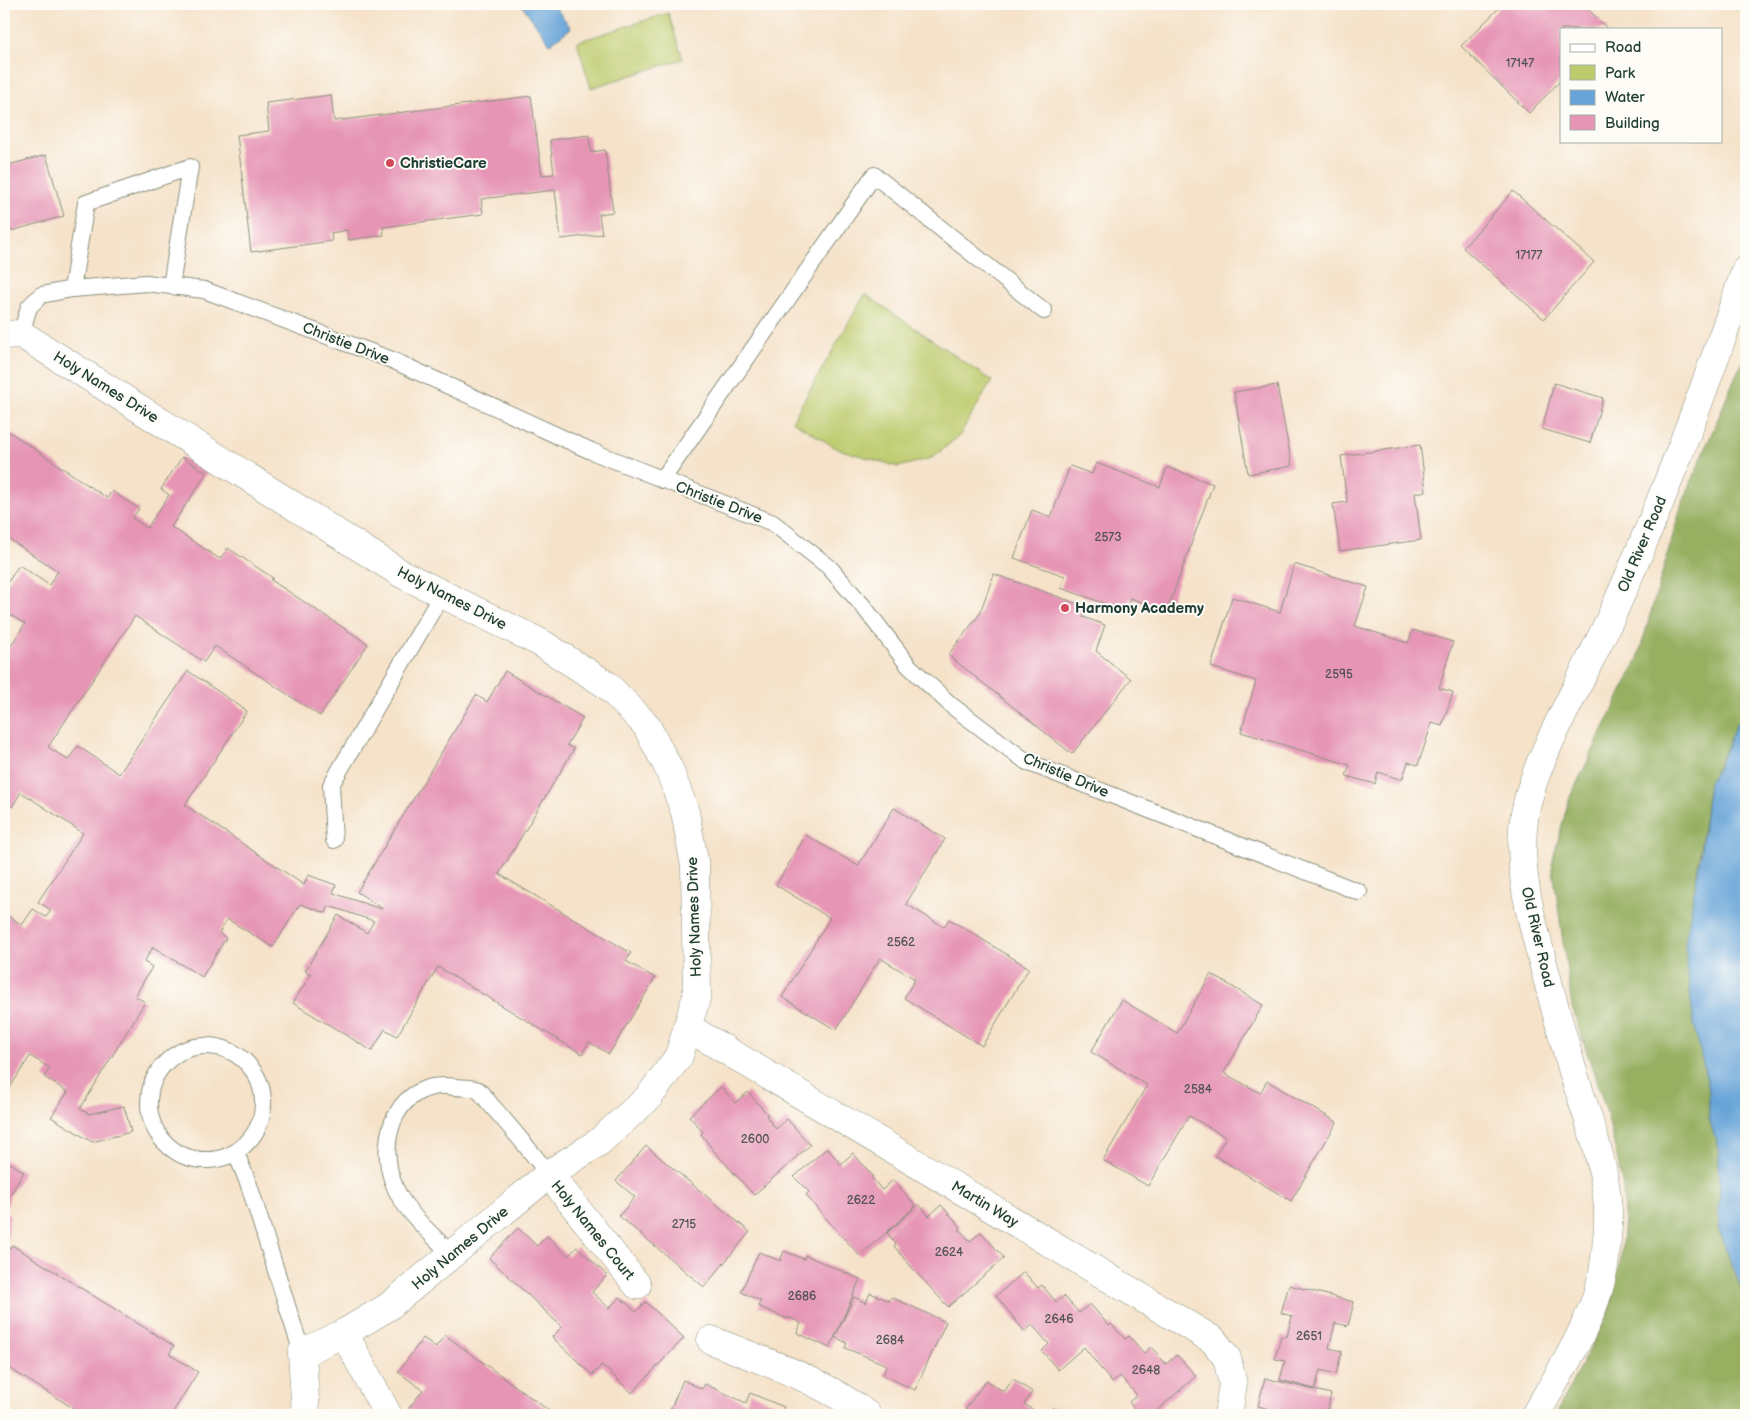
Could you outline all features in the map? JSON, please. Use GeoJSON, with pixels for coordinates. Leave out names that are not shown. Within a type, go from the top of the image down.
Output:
{"type":"FeatureCollection","features":[{"type":"Feature","properties":{"kind":"street","name":"Old River Road"},"geometry":{"type":"LineString","coordinates":[[1535,1415],[1570,1355],[1590,1313],[1604,1268],[1609,1213],[1605,1180],[1530,913],[1522,855],[1525,813],[1545,752],[1609,620],[1653,523],[1706,385],[1746,270]]}},
{"type":"Feature","properties":{"kind":"street","name":"Holy Names Drive"},"geometry":{"type":"LineString","coordinates":[[12,335],[402,574],[541,643],[607,685],[646,725],[669,769],[685,812],[695,866],[697,995],[679,1056],[648,1098],[599,1142],[549,1174],[388,1307],[344,1333],[302,1353]]}},
{"type":"Feature","properties":{"kind":"street","name":"Martin Way"},"geometry":{"type":"LineString","coordinates":[[687,1027],[1213,1340],[1227,1358],[1233,1384],[1228,1415]]}},
{"type":"Feature","properties":{"kind":"street","name":"Holy Names Court"},"geometry":{"type":"LineString","coordinates":[[549,1174],[638,1285]]}},
{"type":"Feature","properties":{"kind":"street"},"geometry":{"type":"LineString","coordinates":[[344,1333],[388,1415]]}},
{"type":"Feature","properties":{"kind":"street"},"geometry":{"type":"LineString","coordinates":[[711,1340],[807,1379],[867,1415]]}},
{"type":"Feature","properties":{"kind":"street"},"geometry":{"type":"LineString","coordinates":[[302,1353],[306,1415]]}},
{"type":"Feature","properties":{"kind":"lane"},"geometry":{"type":"LineString","coordinates":[[72,289],[86,203],[190,167],[171,286]]}},
{"type":"Feature","properties":{"kind":"lane"},"geometry":{"type":"LineString","coordinates":[[662,480],[874,175],[1044,311]]}},
{"type":"Feature","properties":{"kind":"lane","name":"Christie Drive"},"geometry":{"type":"LineString","coordinates":[[12,335],[28,307],[41,296],[72,289],[146,283],[204,290],[392,360],[582,447],[773,523],[829,567],[863,606],[909,666],[952,706],[1027,762],[1359,892]]}},
{"type":"Feature","properties":{"kind":"lane"},"geometry":{"type":"LineString","coordinates":[[334,840],[332,785],[442,594]]}},
{"type":"Feature","properties":{"kind":"lane"},"geometry":{"type":"LineString","coordinates":[[219,1046],[245,1060],[263,1089],[264,1114],[253,1138],[236,1153],[212,1161],[190,1159],[165,1144],[152,1123],[149,1096],[154,1078],[166,1061],[190,1047],[219,1046]]}},
{"type":"Feature","properties":{"kind":"lane"},"geometry":{"type":"LineString","coordinates":[[452,1255],[411,1212],[393,1184],[387,1162],[388,1139],[394,1117],[409,1098],[428,1087],[446,1085],[477,1090],[503,1118],[549,1174]]}},
{"type":"Feature","properties":{"kind":"lane"},"geometry":{"type":"LineString","coordinates":[[236,1153],[249,1184],[302,1353]]}},
{"type":"Feature","properties":{"kind":"green space"},"geometry":{"type":"Polygon","coordinates":[[[668,13],[683,59],[591,88],[577,42],[668,13]]]}},
{"type":"Feature","properties":{"kind":"green space"},"geometry":{"type":"Polygon","coordinates":[[[865,294],[992,381],[959,436],[932,458],[898,467],[838,449],[792,421],[865,294]]]}},
{"type":"Feature","properties":{"kind":"green space"},"geometry":{"type":"Polygon","coordinates":[[[1746,356],[1746,711],[1735,728],[1709,782],[1694,895],[1690,984],[1693,1019],[1709,1090],[1709,1119],[1720,1152],[1718,1165],[1720,1191],[1718,1228],[1746,1301],[1746,1415],[1555,1415],[1609,1312],[1621,1257],[1624,1217],[1623,1189],[1606,1110],[1572,1007],[1552,863],[1569,799],[1637,661],[1681,507],[1736,375],[1746,356]]]}},
{"type":"Feature","properties":{"kind":"water"},"geometry":{"type":"Polygon","coordinates":[[[521,4],[562,4],[556,8],[571,28],[550,44],[521,4]]]}},
{"type":"Feature","properties":{"kind":"water"},"geometry":{"type":"Polygon","coordinates":[[[1746,711],[1746,1301],[1718,1228],[1720,1191],[1718,1165],[1720,1152],[1709,1119],[1709,1090],[1693,1019],[1685,944],[1700,859],[1709,782],[1718,768],[1736,724],[1746,711]]]}},
{"type":"Feature","properties":{"kind":"building"},"geometry":{"type":"Polygon","coordinates":[[[1503,4],[1592,4],[1587,8],[1607,28],[1560,28],[1560,81],[1529,113],[1461,46],[1503,4]]]}},
{"type":"Feature","properties":{"kind":"building","name":"ChristieCare"},"geometry":{"type":"Polygon","coordinates":[[[331,95],[334,121],[531,96],[542,175],[554,174],[550,140],[589,135],[591,152],[605,150],[613,212],[599,214],[602,234],[561,239],[555,190],[481,199],[483,214],[383,227],[384,235],[349,240],[347,230],[331,233],[332,241],[251,252],[237,135],[269,131],[266,103],[331,95]]]}},
{"type":"Feature","properties":{"kind":"building"},"geometry":{"type":"Polygon","coordinates":[[[46,155],[64,216],[4,233],[4,166],[46,155]]]}},
{"type":"Feature","properties":{"kind":"building"},"geometry":{"type":"Polygon","coordinates":[[[1513,191],[1594,262],[1544,319],[1463,248],[1513,191]]]}},
{"type":"Feature","properties":{"kind":"building"},"geometry":{"type":"Polygon","coordinates":[[[1554,383],[1603,398],[1590,443],[1542,429],[1554,383]]]}},
{"type":"Feature","properties":{"kind":"building"},"geometry":{"type":"Polygon","coordinates":[[[1277,385],[1292,466],[1248,474],[1234,392],[1277,385]]]}},
{"type":"Feature","properties":{"kind":"building"},"geometry":{"type":"Polygon","coordinates":[[[8,431],[107,498],[112,491],[139,509],[132,518],[147,528],[169,495],[161,489],[182,457],[207,473],[171,527],[220,559],[228,548],[273,578],[271,580],[368,644],[320,716],[215,646],[204,662],[135,616],[48,747],[68,760],[78,746],[119,774],[188,671],[247,711],[185,805],[304,885],[308,875],[336,885],[333,893],[382,908],[357,892],[476,695],[487,702],[505,671],[583,718],[567,745],[574,749],[499,874],[631,953],[626,961],[655,978],[609,1054],[589,1042],[582,1054],[438,967],[397,1036],[385,1029],[372,1051],[293,1003],[311,974],[305,971],[338,915],[367,933],[374,921],[329,906],[326,913],[300,904],[273,947],[227,919],[219,933],[226,938],[202,977],[153,947],[144,962],[152,967],[135,996],[145,1002],[80,1109],[89,1114],[124,1106],[131,1132],[92,1142],[51,1117],[68,1092],[44,1077],[50,1068],[30,1056],[4,1097],[4,913],[22,925],[33,909],[46,917],[51,910],[38,902],[83,833],[21,792],[12,807],[4,802],[4,656],[25,624],[4,611],[4,588],[19,565],[49,585],[58,571],[4,536],[4,433],[8,431]]]}},
{"type":"Feature","properties":{"kind":"building"},"geometry":{"type":"Polygon","coordinates":[[[1420,445],[1426,491],[1415,493],[1421,540],[1340,551],[1333,504],[1347,502],[1341,456],[1420,445]]]}},
{"type":"Feature","properties":{"kind":"building"},"geometry":{"type":"Polygon","coordinates":[[[1096,463],[1160,487],[1167,467],[1213,484],[1167,611],[1130,598],[1126,611],[1061,588],[1065,576],[1014,558],[1032,510],[1051,517],[1070,466],[1092,474],[1096,463]]]}},
{"type":"Feature","properties":{"kind":"building"},"geometry":{"type":"Polygon","coordinates":[[[1294,564],[1368,587],[1355,626],[1408,643],[1413,630],[1453,642],[1439,688],[1453,692],[1442,726],[1432,723],[1418,765],[1408,762],[1402,780],[1378,772],[1375,784],[1346,776],[1350,765],[1241,732],[1256,681],[1211,667],[1232,597],[1280,612],[1294,564]]]}},
{"type":"Feature","properties":{"kind":"building"},"geometry":{"type":"Polygon","coordinates":[[[994,574],[1087,607],[1083,617],[1105,625],[1096,651],[1131,679],[1072,754],[948,655],[979,615],[994,574]]]}},
{"type":"Feature","properties":{"kind":"building"},"geometry":{"type":"Polygon","coordinates":[[[894,808],[945,839],[906,904],[944,927],[949,919],[1029,968],[982,1046],[904,998],[915,979],[880,958],[836,1030],[782,997],[830,918],[776,885],[806,835],[858,866],[894,808]]]}},
{"type":"Feature","properties":{"kind":"building"},"geometry":{"type":"Polygon","coordinates":[[[1211,974],[1263,1005],[1224,1073],[1260,1093],[1267,1081],[1337,1122],[1291,1201],[1215,1156],[1226,1137],[1189,1116],[1148,1186],[1103,1160],[1147,1085],[1091,1052],[1122,1000],[1177,1033],[1211,974]]]}},
{"type":"Feature","properties":{"kind":"building"},"geometry":{"type":"Polygon","coordinates":[[[721,1087],[735,1103],[748,1092],[768,1115],[766,1116],[776,1129],[787,1119],[810,1145],[754,1195],[713,1150],[701,1134],[703,1132],[689,1116],[721,1087]]]}},
{"type":"Feature","properties":{"kind":"building"},"geometry":{"type":"Polygon","coordinates":[[[646,1146],[750,1232],[704,1287],[619,1216],[635,1197],[616,1181],[646,1146]]]}},
{"type":"Feature","properties":{"kind":"building"},"geometry":{"type":"Polygon","coordinates":[[[827,1148],[841,1164],[853,1153],[873,1176],[871,1177],[882,1190],[893,1180],[916,1206],[860,1256],[819,1211],[806,1195],[809,1192],[794,1177],[827,1148]]]}},
{"type":"Feature","properties":{"kind":"building"},"geometry":{"type":"Polygon","coordinates":[[[4,1159],[24,1172],[9,1197],[6,1213],[10,1214],[7,1244],[4,1244],[4,1159]]]}},
{"type":"Feature","properties":{"kind":"building"},"geometry":{"type":"Polygon","coordinates":[[[919,1204],[929,1216],[941,1205],[961,1227],[959,1229],[970,1241],[981,1232],[1004,1258],[948,1307],[907,1262],[894,1246],[896,1244],[887,1233],[919,1204]]]}},
{"type":"Feature","properties":{"kind":"building"},"geometry":{"type":"Polygon","coordinates":[[[518,1228],[537,1246],[547,1236],[568,1256],[577,1247],[607,1275],[592,1292],[609,1308],[620,1297],[636,1312],[646,1302],[684,1338],[632,1393],[602,1365],[592,1375],[552,1337],[562,1327],[489,1258],[518,1228]]]}},
{"type":"Feature","properties":{"kind":"building"},"geometry":{"type":"Polygon","coordinates":[[[12,1245],[174,1346],[169,1354],[198,1372],[171,1415],[84,1415],[4,1365],[4,1257],[12,1245]]]}},
{"type":"Feature","properties":{"kind":"building"},"geometry":{"type":"Polygon","coordinates":[[[784,1251],[804,1259],[805,1255],[860,1279],[830,1348],[797,1333],[801,1323],[758,1306],[761,1301],[741,1292],[759,1252],[780,1261],[784,1251]]]}},
{"type":"Feature","properties":{"kind":"building"},"geometry":{"type":"Polygon","coordinates":[[[1024,1272],[1038,1288],[1042,1285],[1056,1302],[1064,1296],[1079,1313],[1090,1304],[1109,1326],[1111,1324],[1125,1339],[1129,1336],[1144,1353],[1151,1347],[1166,1364],[1177,1355],[1196,1376],[1152,1415],[1140,1415],[1129,1402],[1137,1395],[1120,1376],[1112,1383],[1084,1347],[1058,1370],[1042,1351],[1049,1344],[1032,1325],[1025,1332],[996,1296],[1024,1272]]]}},
{"type":"Feature","properties":{"kind":"building"},"geometry":{"type":"Polygon","coordinates":[[[1289,1285],[1354,1302],[1348,1326],[1335,1323],[1329,1348],[1342,1351],[1336,1374],[1320,1370],[1315,1389],[1280,1380],[1285,1361],[1275,1359],[1281,1336],[1287,1337],[1292,1316],[1281,1313],[1289,1285]]]}},
{"type":"Feature","properties":{"kind":"building"},"geometry":{"type":"Polygon","coordinates":[[[870,1293],[890,1301],[891,1297],[946,1322],[915,1390],[883,1375],[887,1365],[845,1348],[847,1343],[835,1337],[854,1297],[866,1303],[870,1293]]]}},
{"type":"Feature","properties":{"kind":"building"},"geometry":{"type":"Polygon","coordinates":[[[445,1335],[555,1415],[419,1415],[409,1408],[423,1390],[398,1372],[423,1338],[436,1347],[445,1335]]]}},
{"type":"Feature","properties":{"kind":"building"},"geometry":{"type":"Polygon","coordinates":[[[1265,1378],[1331,1394],[1326,1415],[1267,1415],[1269,1409],[1258,1406],[1265,1378]]]}},
{"type":"Feature","properties":{"kind":"building"},"geometry":{"type":"Polygon","coordinates":[[[1013,1379],[1032,1392],[1024,1404],[1041,1415],[972,1415],[965,1410],[986,1380],[1004,1392],[1013,1379]]]}},
{"type":"Feature","properties":{"kind":"building"},"geometry":{"type":"Polygon","coordinates":[[[683,1380],[702,1389],[705,1384],[746,1403],[750,1393],[784,1407],[781,1415],[668,1415],[683,1380]]]}},
{"type":"Feature","properties":{"kind":"building"},"geometry":{"type":"Polygon","coordinates":[[[1053,1407],[1064,1415],[1048,1415],[1053,1407]]]}},
{"type":"Feature","properties":{"kind":"place","name":"ChristieCare"},"geometry":{"type":"Point","coordinates":[390,163]}},
{"type":"Feature","properties":{"kind":"place","name":"Harmony Academy"},"geometry":{"type":"Point","coordinates":[1065,608]}}]}
